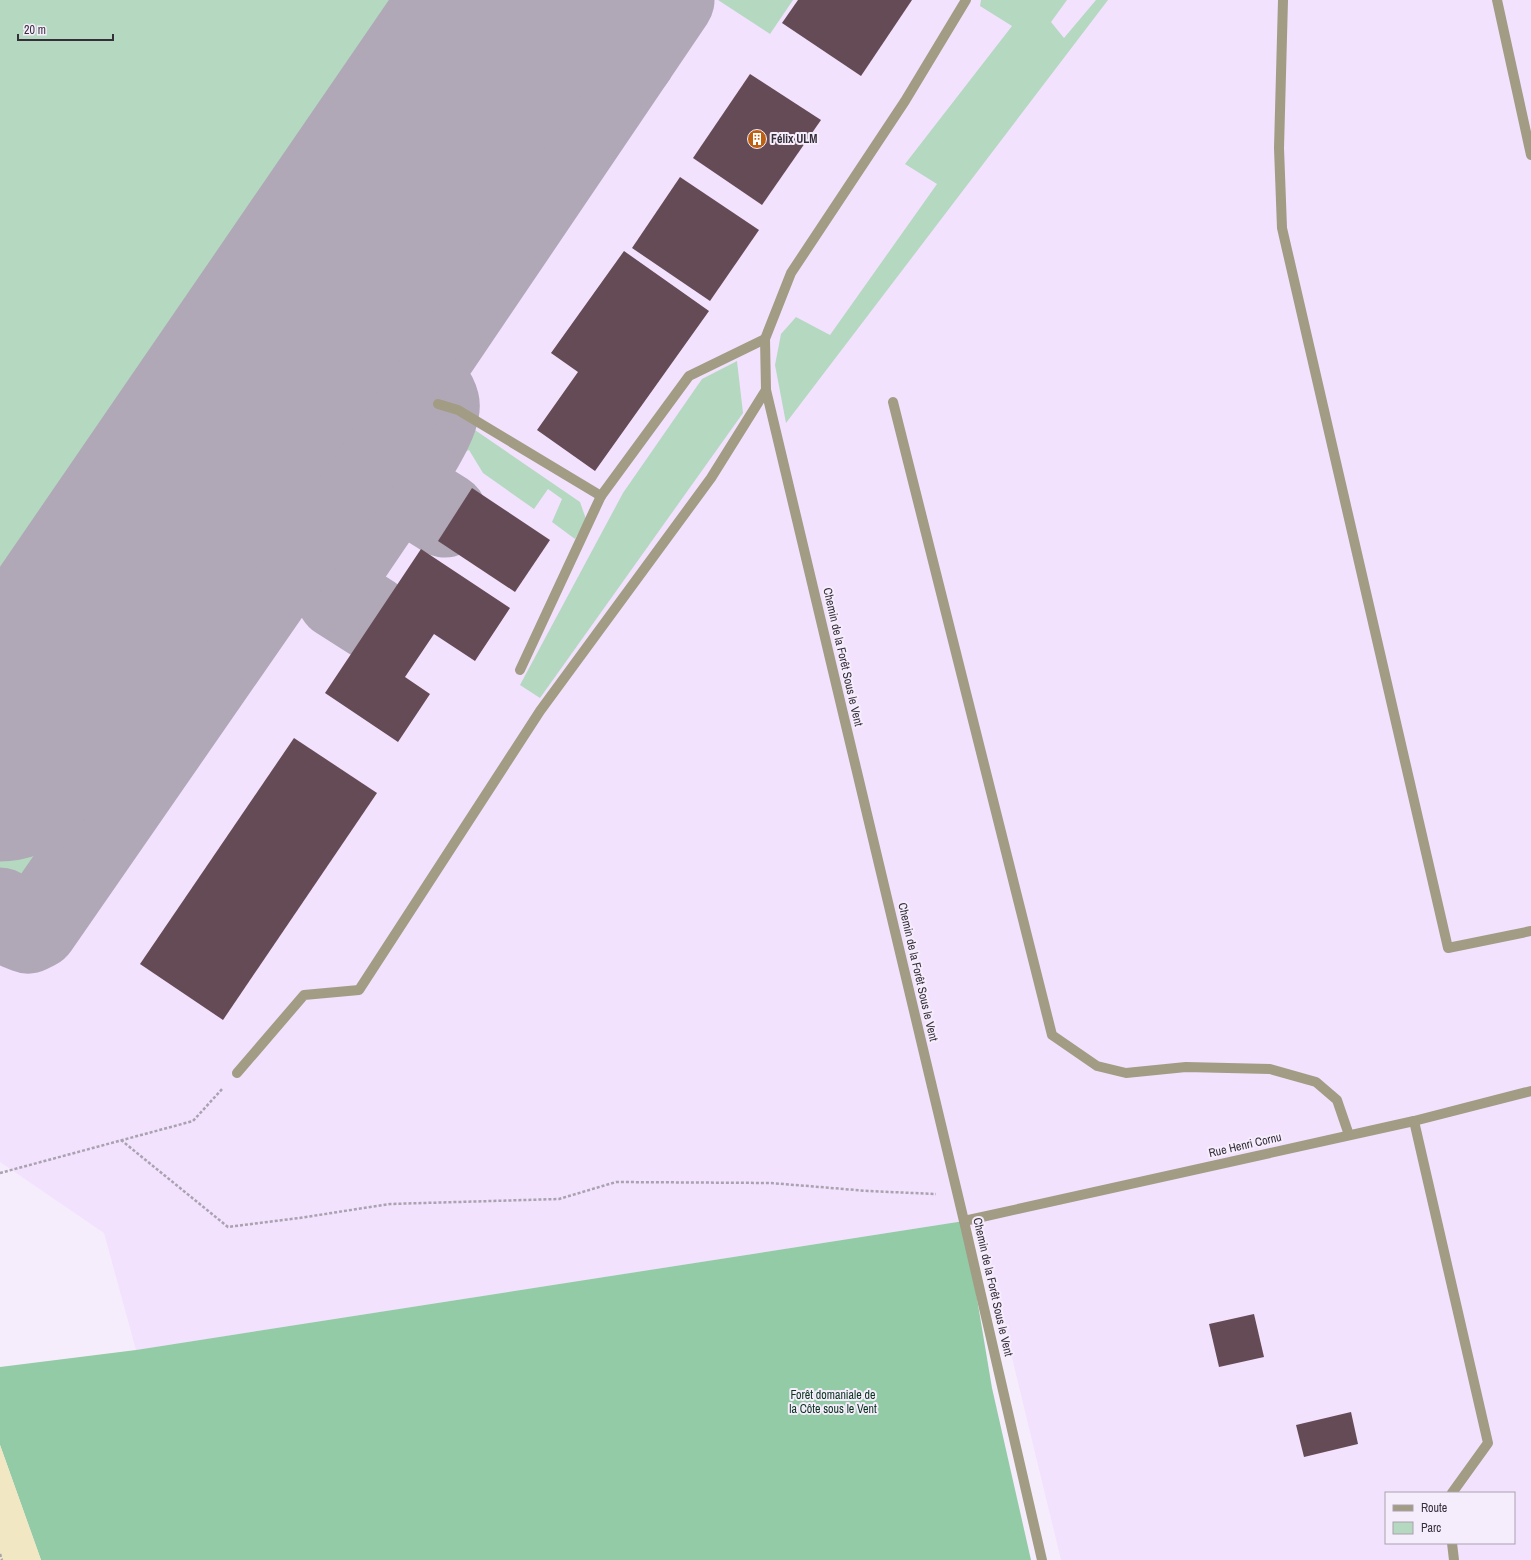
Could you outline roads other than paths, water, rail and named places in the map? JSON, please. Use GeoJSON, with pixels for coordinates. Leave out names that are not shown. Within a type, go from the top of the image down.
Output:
{"type":"FeatureCollection","features":[{"type":"Feature","properties":{"kind":"street"},"geometry":{"type":"LineString","coordinates":[[520,670],[602,496],[688,376],[765,339],[791,273],[905,101],[966,0]]}},
{"type":"Feature","properties":{"kind":"street"},"geometry":{"type":"LineString","coordinates":[[1283,0],[1279,148],[1282,228],[1448,948],[1531,931]]}},
{"type":"Feature","properties":{"kind":"street"},"geometry":{"type":"LineString","coordinates":[[1497,0],[1531,155]]}},
{"type":"Feature","properties":{"kind":"street","name":"Chemin de la Forêt Sous le Vent"},"geometry":{"type":"LineString","coordinates":[[765,339],[766,390],[958,1195],[1042,1560]]}},
{"type":"Feature","properties":{"kind":"street"},"geometry":{"type":"LineString","coordinates":[[237,1073],[304,995],[359,990],[540,711],[711,478],[766,390]]}},
{"type":"Feature","properties":{"kind":"street"},"geometry":{"type":"LineString","coordinates":[[893,402],[1052,1035],[1097,1066],[1126,1073],[1186,1067],[1270,1069],[1316,1082],[1337,1100],[1349,1136]]}},
{"type":"Feature","properties":{"kind":"street"},"geometry":{"type":"LineString","coordinates":[[438,404],[458,410],[602,496]]}},
{"type":"Feature","properties":{"kind":"street","name":"Rue Henri Cornu"},"geometry":{"type":"LineString","coordinates":[[964,1221],[1349,1136],[1531,1091]]}},
{"type":"Feature","properties":{"kind":"street"},"geometry":{"type":"LineString","coordinates":[[1414,1121],[1488,1443],[1453,1492]]}},
{"type":"Feature","properties":{"kind":"street"},"geometry":{"type":"LineString","coordinates":[[1452,1544],[1454,1560]]}},
{"type":"Feature","properties":{"kind":"place","name":"Félix ULM"},"geometry":{"type":"Point","coordinates":[757,139]}},
{"type":"Feature","properties":{"kind":"park label","name":"Forêt domaniale de la Côte sous le Vent"},"geometry":{"type":"Point","coordinates":[833,1402]}}]}
